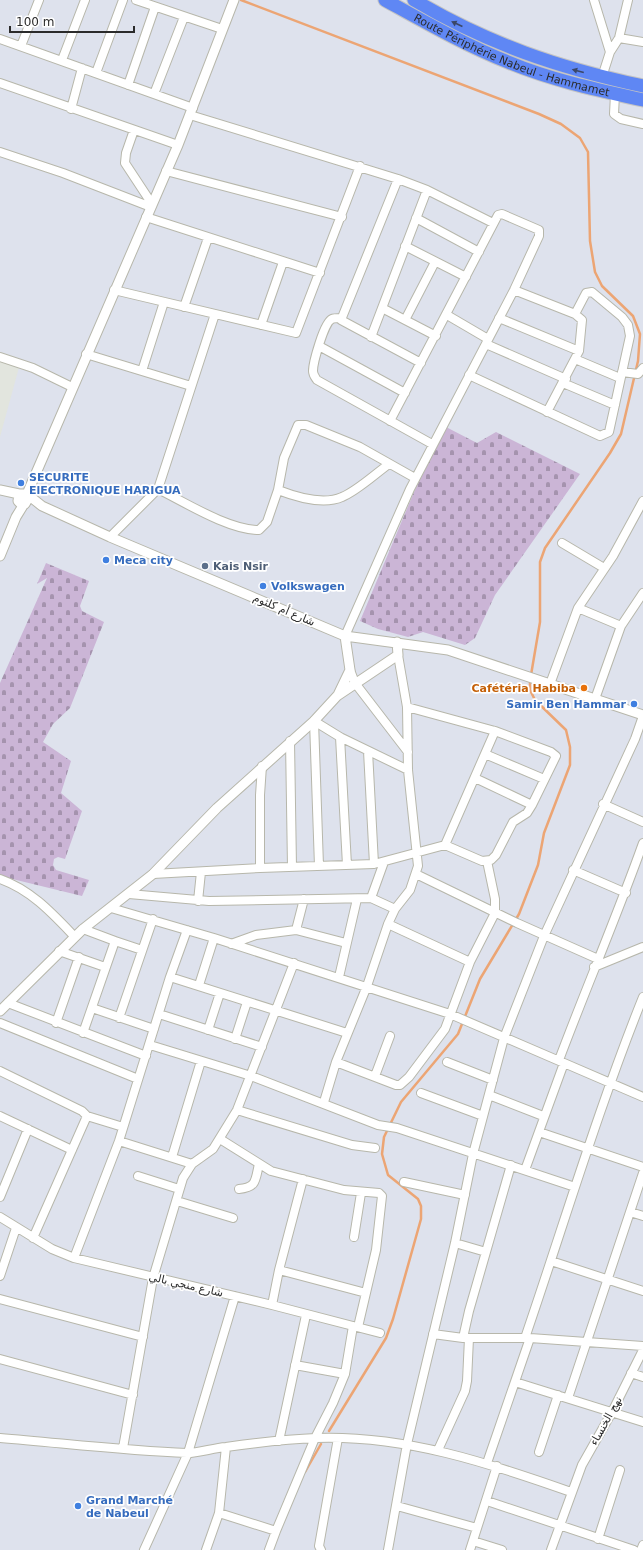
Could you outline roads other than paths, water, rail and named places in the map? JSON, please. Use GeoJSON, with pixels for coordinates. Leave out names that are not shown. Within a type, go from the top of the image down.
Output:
{"type":"FeatureCollection","features":[{"type":"Feature","properties":{"kind":"highway","name":"Route Périphérie Nabeul - Hammamet"},"geometry":{"type":"LineString","coordinates":[[385,0],[456,38],[508,62],[547,76],[643,100]]}},
{"type":"Feature","properties":{"kind":"highway","name":"Route Périphérie Nabeul - Hammamet"},"geometry":{"type":"LineString","coordinates":[[414,0],[446,19],[512,50],[550,63],[643,86]]}},
{"type":"Feature","properties":{"kind":"street"},"geometry":{"type":"LineString","coordinates":[[21,46],[39,0]]}},
{"type":"Feature","properties":{"kind":"street"},"geometry":{"type":"LineString","coordinates":[[62,60],[85,0]]}},
{"type":"Feature","properties":{"kind":"street"},"geometry":{"type":"LineString","coordinates":[[96,73],[124,0]]}},
{"type":"Feature","properties":{"kind":"street"},"geometry":{"type":"LineString","coordinates":[[136,0],[222,29]]}},
{"type":"Feature","properties":{"kind":"street"},"geometry":{"type":"LineString","coordinates":[[594,0],[610,52]]}},
{"type":"Feature","properties":{"kind":"street"},"geometry":{"type":"LineString","coordinates":[[602,77],[610,52],[619,38],[628,0]]}},
{"type":"Feature","properties":{"kind":"street"},"geometry":{"type":"LineString","coordinates":[[0,556],[23,499],[178,145],[233,2]]}},
{"type":"Feature","properties":{"kind":"street"},"geometry":{"type":"LineString","coordinates":[[128,85],[155,7]]}},
{"type":"Feature","properties":{"kind":"street"},"geometry":{"type":"LineString","coordinates":[[154,94],[184,17]]}},
{"type":"Feature","properties":{"kind":"street"},"geometry":{"type":"LineString","coordinates":[[619,38],[643,42]]}},
{"type":"Feature","properties":{"kind":"street"},"geometry":{"type":"LineString","coordinates":[[0,39],[154,94],[191,111],[398,178],[427,190],[493,223]]}},
{"type":"Feature","properties":{"kind":"street"},"geometry":{"type":"LineString","coordinates":[[71,109],[82,68]]}},
{"type":"Feature","properties":{"kind":"street"},"geometry":{"type":"LineString","coordinates":[[0,83],[178,145]]}},
{"type":"Feature","properties":{"kind":"street"},"geometry":{"type":"LineString","coordinates":[[615,94],[614,114],[622,119],[643,124]]}},
{"type":"Feature","properties":{"kind":"street"},"geometry":{"type":"LineString","coordinates":[[134,130],[126,153],[125,163],[152,205]]}},
{"type":"Feature","properties":{"kind":"street"},"geometry":{"type":"LineString","coordinates":[[0,152],[63,172],[152,205]]}},
{"type":"Feature","properties":{"kind":"street"},"geometry":{"type":"LineString","coordinates":[[114,290],[261,325],[297,332],[342,217],[360,166]]}},
{"type":"Feature","properties":{"kind":"street"},"geometry":{"type":"LineString","coordinates":[[166,171],[342,217]]}},
{"type":"Feature","properties":{"kind":"street"},"geometry":{"type":"LineString","coordinates":[[341,318],[398,178]]}},
{"type":"Feature","properties":{"kind":"street"},"geometry":{"type":"LineString","coordinates":[[371,337],[427,190]]}},
{"type":"Feature","properties":{"kind":"street"},"geometry":{"type":"LineString","coordinates":[[390,421],[436,336],[498,215],[502,214],[538,229],[540,232],[514,290],[415,478],[345,636],[350,670],[355,683],[408,752]]}},
{"type":"Feature","properties":{"kind":"street"},"geometry":{"type":"LineString","coordinates":[[146,217],[320,273]]}},
{"type":"Feature","properties":{"kind":"street"},"geometry":{"type":"LineString","coordinates":[[416,218],[479,252]]}},
{"type":"Feature","properties":{"kind":"street"},"geometry":{"type":"LineString","coordinates":[[184,307],[208,238]]}},
{"type":"Feature","properties":{"kind":"street"},"geometry":{"type":"LineString","coordinates":[[405,246],[466,277]]}},
{"type":"Feature","properties":{"kind":"street"},"geometry":{"type":"LineString","coordinates":[[261,325],[283,262]]}},
{"type":"Feature","properties":{"kind":"street"},"geometry":{"type":"LineString","coordinates":[[405,320],[435,262]]}},
{"type":"Feature","properties":{"kind":"street"},"geometry":{"type":"LineString","coordinates":[[514,290],[580,316],[583,324],[577,355],[565,381],[547,412]]}},
{"type":"Feature","properties":{"kind":"street"},"geometry":{"type":"LineString","coordinates":[[469,375],[547,412],[603,436],[609,432],[623,374],[630,336],[628,325],[622,317],[592,292],[586,293],[575,314]]}},
{"type":"Feature","properties":{"kind":"street"},"geometry":{"type":"LineString","coordinates":[[142,371],[164,302]]}},
{"type":"Feature","properties":{"kind":"street"},"geometry":{"type":"LineString","coordinates":[[382,308],[436,336]]}},
{"type":"Feature","properties":{"kind":"street"},"geometry":{"type":"LineString","coordinates":[[110,537],[158,490],[215,314]]}},
{"type":"Feature","properties":{"kind":"street"},"geometry":{"type":"LineString","coordinates":[[447,315],[487,341],[615,405]]}},
{"type":"Feature","properties":{"kind":"street"},"geometry":{"type":"LineString","coordinates":[[341,318],[343,322],[421,363]]}},
{"type":"Feature","properties":{"kind":"street"},"geometry":{"type":"LineString","coordinates":[[341,318],[332,319],[328,322],[313,368],[313,374],[317,380],[432,444]]}},
{"type":"Feature","properties":{"kind":"street"},"geometry":{"type":"LineString","coordinates":[[499,318],[577,355],[623,374],[640,373],[643,368]]}},
{"type":"Feature","properties":{"kind":"street"},"geometry":{"type":"LineString","coordinates":[[319,346],[405,393]]}},
{"type":"Feature","properties":{"kind":"street"},"geometry":{"type":"LineString","coordinates":[[86,354],[191,386]]}},
{"type":"Feature","properties":{"kind":"street"},"geometry":{"type":"LineString","coordinates":[[0,358],[33,368],[72,387]]}},
{"type":"Feature","properties":{"kind":"street"},"geometry":{"type":"LineString","coordinates":[[158,490],[246,530],[259,530],[267,522],[278,490],[284,458],[298,425],[306,425],[353,444],[415,478]]}},
{"type":"Feature","properties":{"kind":"street"},"geometry":{"type":"LineString","coordinates":[[278,490],[298,498],[335,500],[344,497],[389,464]]}},
{"type":"Feature","properties":{"kind":"street","name":"شارع أم كلثوم"},"geometry":{"type":"LineString","coordinates":[[2,490],[345,636],[448,650],[524,674],[643,715]]}},
{"type":"Feature","properties":{"kind":"street"},"geometry":{"type":"LineString","coordinates":[[550,684],[578,608],[624,538],[643,501]]}},
{"type":"Feature","properties":{"kind":"street"},"geometry":{"type":"LineString","coordinates":[[562,543],[604,568]]}},
{"type":"Feature","properties":{"kind":"street"},"geometry":{"type":"LineString","coordinates":[[595,699],[621,626],[642,597]]}},
{"type":"Feature","properties":{"kind":"street"},"geometry":{"type":"LineString","coordinates":[[578,608],[621,626]]}},
{"type":"Feature","properties":{"kind":"street"},"geometry":{"type":"LineString","coordinates":[[324,1102],[336,1062],[367,986],[388,924],[395,909],[410,890],[416,874],[418,853],[408,770],[407,707],[397,642]]}},
{"type":"Feature","properties":{"kind":"street"},"geometry":{"type":"LineString","coordinates":[[0,1011],[74,936],[153,874],[218,808],[262,766],[314,721],[337,696],[398,655]]}},
{"type":"Feature","properties":{"kind":"street"},"geometry":{"type":"LineString","coordinates":[[337,696],[350,670]]}},
{"type":"Feature","properties":{"kind":"street"},"geometry":{"type":"LineString","coordinates":[[153,874],[374,864],[445,845],[482,861],[487,861],[496,855],[513,822],[522,817],[532,805],[556,758],[554,754],[496,731],[407,707]]}},
{"type":"Feature","properties":{"kind":"street"},"geometry":{"type":"LineString","coordinates":[[388,1550],[407,1444],[455,1244],[473,1154],[504,1038],[544,936],[573,870],[603,804],[639,740],[643,715]]}},
{"type":"Feature","properties":{"kind":"street"},"geometry":{"type":"LineString","coordinates":[[314,721],[340,737],[408,770]]}},
{"type":"Feature","properties":{"kind":"street"},"geometry":{"type":"LineString","coordinates":[[314,721],[319,866]]}},
{"type":"Feature","properties":{"kind":"street"},"geometry":{"type":"LineString","coordinates":[[445,845],[496,731]]}},
{"type":"Feature","properties":{"kind":"street"},"geometry":{"type":"LineString","coordinates":[[340,737],[348,865]]}},
{"type":"Feature","properties":{"kind":"street"},"geometry":{"type":"LineString","coordinates":[[290,741],[292,867]]}},
{"type":"Feature","properties":{"kind":"street"},"geometry":{"type":"LineString","coordinates":[[368,751],[374,864]]}},
{"type":"Feature","properties":{"kind":"street"},"geometry":{"type":"LineString","coordinates":[[485,754],[544,779]]}},
{"type":"Feature","properties":{"kind":"street"},"geometry":{"type":"LineString","coordinates":[[260,868],[260,795],[262,766]]}},
{"type":"Feature","properties":{"kind":"street"},"geometry":{"type":"LineString","coordinates":[[475,778],[532,805]]}},
{"type":"Feature","properties":{"kind":"street"},"geometry":{"type":"LineString","coordinates":[[603,804],[643,822]]}},
{"type":"Feature","properties":{"kind":"street"},"geometry":{"type":"LineString","coordinates":[[525,1170],[596,963],[626,893],[643,843]]}},
{"type":"Feature","properties":{"kind":"street"},"geometry":{"type":"LineString","coordinates":[[336,1062],[396,1085],[404,1082],[437,1040],[453,1015],[470,962],[499,914],[487,861]]}},
{"type":"Feature","properties":{"kind":"street"},"geometry":{"type":"LineString","coordinates":[[371,898],[384,862]]}},
{"type":"Feature","properties":{"kind":"street"},"geometry":{"type":"LineString","coordinates":[[573,870],[626,893]]}},
{"type":"Feature","properties":{"kind":"street"},"geometry":{"type":"LineString","coordinates":[[198,901],[201,872]]}},
{"type":"Feature","properties":{"kind":"street"},"geometry":{"type":"LineString","coordinates":[[416,874],[596,963],[643,947]]}},
{"type":"Feature","properties":{"kind":"street"},"geometry":{"type":"LineString","coordinates":[[0,879],[14,884],[32,895],[74,936]]}},
{"type":"Feature","properties":{"kind":"street"},"geometry":{"type":"LineString","coordinates":[[129,894],[198,901],[371,898],[395,909]]}},
{"type":"Feature","properties":{"kind":"street"},"geometry":{"type":"LineString","coordinates":[[296,930],[304,899]]}},
{"type":"Feature","properties":{"kind":"street"},"geometry":{"type":"LineString","coordinates":[[339,977],[357,899]]}},
{"type":"Feature","properties":{"kind":"street"},"geometry":{"type":"LineString","coordinates":[[111,908],[153,919],[339,977],[453,1015],[643,1097]]}},
{"type":"Feature","properties":{"kind":"street"},"geometry":{"type":"LineString","coordinates":[[119,1018],[153,919]]}},
{"type":"Feature","properties":{"kind":"street"},"geometry":{"type":"LineString","coordinates":[[388,924],[470,962]]}},
{"type":"Feature","properties":{"kind":"street"},"geometry":{"type":"LineString","coordinates":[[83,928],[142,950]]}},
{"type":"Feature","properties":{"kind":"street"},"geometry":{"type":"LineString","coordinates":[[74,1258],[119,1141],[170,977],[187,930]]}},
{"type":"Feature","properties":{"kind":"street"},"geometry":{"type":"LineString","coordinates":[[231,944],[256,935],[296,930],[346,943]]}},
{"type":"Feature","properties":{"kind":"street"},"geometry":{"type":"LineString","coordinates":[[199,985],[214,938]]}},
{"type":"Feature","properties":{"kind":"street"},"geometry":{"type":"LineString","coordinates":[[83,1033],[115,941]]}},
{"type":"Feature","properties":{"kind":"street"},"geometry":{"type":"LineString","coordinates":[[60,951],[105,967]]}},
{"type":"Feature","properties":{"kind":"street"},"geometry":{"type":"LineString","coordinates":[[56,1023],[79,957]]}},
{"type":"Feature","properties":{"kind":"street"},"geometry":{"type":"LineString","coordinates":[[123,1448],[134,1394],[153,1278],[177,1201],[179,1189],[186,1171],[192,1164],[213,1149],[237,1110],[294,963]]}},
{"type":"Feature","properties":{"kind":"street"},"geometry":{"type":"LineString","coordinates":[[170,977],[347,1033]]}},
{"type":"Feature","properties":{"kind":"street"},"geometry":{"type":"LineString","coordinates":[[208,1030],[220,993]]}},
{"type":"Feature","properties":{"kind":"street"},"geometry":{"type":"LineString","coordinates":[[487,1463],[515,1382],[527,1338],[586,1148],[640,1011],[643,997]]}},
{"type":"Feature","properties":{"kind":"street"},"geometry":{"type":"LineString","coordinates":[[235,1039],[247,1002]]}},
{"type":"Feature","properties":{"kind":"street"},"geometry":{"type":"LineString","coordinates":[[8,1003],[56,1023],[146,1056]]}},
{"type":"Feature","properties":{"kind":"street"},"geometry":{"type":"LineString","coordinates":[[92,1008],[154,1029]]}},
{"type":"Feature","properties":{"kind":"street"},"geometry":{"type":"LineString","coordinates":[[159,1014],[262,1047]]}},
{"type":"Feature","properties":{"kind":"street"},"geometry":{"type":"LineString","coordinates":[[0,1023],[138,1079]]}},
{"type":"Feature","properties":{"kind":"street"},"geometry":{"type":"LineString","coordinates":[[375,1076],[390,1036]]}},
{"type":"Feature","properties":{"kind":"street"},"geometry":{"type":"LineString","coordinates":[[150,1045],[251,1076],[324,1102],[381,1125],[393,1127],[575,1187]]}},
{"type":"Feature","properties":{"kind":"street"},"geometry":{"type":"LineString","coordinates":[[172,1157],[201,1061]]}},
{"type":"Feature","properties":{"kind":"street"},"geometry":{"type":"LineString","coordinates":[[447,1062],[493,1080]]}},
{"type":"Feature","properties":{"kind":"street"},"geometry":{"type":"LineString","coordinates":[[0,1070],[82,1110],[87,1116],[123,1127]]}},
{"type":"Feature","properties":{"kind":"street"},"geometry":{"type":"LineString","coordinates":[[420,1092],[483,1116]]}},
{"type":"Feature","properties":{"kind":"street"},"geometry":{"type":"LineString","coordinates":[[489,1095],[543,1116]]}},
{"type":"Feature","properties":{"kind":"street"},"geometry":{"type":"LineString","coordinates":[[237,1110],[352,1145],[375,1148]]}},
{"type":"Feature","properties":{"kind":"street"},"geometry":{"type":"LineString","coordinates":[[0,1116],[72,1150]]}},
{"type":"Feature","properties":{"kind":"street"},"geometry":{"type":"LineString","coordinates":[[34,1238],[87,1116]]}},
{"type":"Feature","properties":{"kind":"street"},"geometry":{"type":"LineString","coordinates":[[0,1197],[28,1129]]}},
{"type":"Feature","properties":{"kind":"street"},"geometry":{"type":"LineString","coordinates":[[539,1132],[643,1167]]}},
{"type":"Feature","properties":{"kind":"street"},"geometry":{"type":"LineString","coordinates":[[220,1139],[271,1171],[361,1193],[379,1193],[382,1196],[376,1250],[366,1293],[355,1327],[345,1374],[333,1403],[315,1438],[269,1550]]}},
{"type":"Feature","properties":{"kind":"street"},"geometry":{"type":"LineString","coordinates":[[119,1141],[192,1164]]}},
{"type":"Feature","properties":{"kind":"street"},"geometry":{"type":"LineString","coordinates":[[239,1188],[252,1186],[255,1181],[259,1164]]}},
{"type":"Feature","properties":{"kind":"street"},"geometry":{"type":"LineString","coordinates":[[438,1450],[465,1391],[467,1381],[466,1338],[486,1252],[511,1165]]}},
{"type":"Feature","properties":{"kind":"street"},"geometry":{"type":"LineString","coordinates":[[568,1398],[609,1279],[643,1173]]}},
{"type":"Feature","properties":{"kind":"street"},"geometry":{"type":"LineString","coordinates":[[138,1176],[179,1189]]}},
{"type":"Feature","properties":{"kind":"street"},"geometry":{"type":"LineString","coordinates":[[272,1305],[279,1270],[303,1179]]}},
{"type":"Feature","properties":{"kind":"street"},"geometry":{"type":"LineString","coordinates":[[404,1182],[464,1195]]}},
{"type":"Feature","properties":{"kind":"street"},"geometry":{"type":"LineString","coordinates":[[354,1237],[361,1193]]}},
{"type":"Feature","properties":{"kind":"street"},"geometry":{"type":"LineString","coordinates":[[177,1201],[233,1218]]}},
{"type":"Feature","properties":{"kind":"street"},"geometry":{"type":"LineString","coordinates":[[630,1212],[643,1216]]}},
{"type":"Feature","properties":{"kind":"street","name":"شارع منجي بالي"},"geometry":{"type":"LineString","coordinates":[[0,1217],[52,1249],[74,1258],[153,1278],[272,1305],[380,1333]]}},
{"type":"Feature","properties":{"kind":"street"},"geometry":{"type":"LineString","coordinates":[[0,1276],[16,1228]]}},
{"type":"Feature","properties":{"kind":"street"},"geometry":{"type":"LineString","coordinates":[[455,1244],[486,1252]]}},
{"type":"Feature","properties":{"kind":"street"},"geometry":{"type":"LineString","coordinates":[[551,1261],[643,1291]]}},
{"type":"Feature","properties":{"kind":"street"},"geometry":{"type":"LineString","coordinates":[[279,1270],[366,1293]]}},
{"type":"Feature","properties":{"kind":"street"},"geometry":{"type":"LineString","coordinates":[[144,1550],[188,1453],[235,1296]]}},
{"type":"Feature","properties":{"kind":"street"},"geometry":{"type":"LineString","coordinates":[[0,1299],[143,1337]]}},
{"type":"Feature","properties":{"kind":"street"},"geometry":{"type":"LineString","coordinates":[[279,1441],[306,1315]]}},
{"type":"Feature","properties":{"kind":"street"},"geometry":{"type":"LineString","coordinates":[[433,1334],[466,1338],[527,1338],[643,1346]]}},
{"type":"Feature","properties":{"kind":"street","name":"نهج الخنساء"},"geometry":{"type":"LineString","coordinates":[[551,1550],[582,1465],[612,1412],[643,1350]]}},
{"type":"Feature","properties":{"kind":"street"},"geometry":{"type":"LineString","coordinates":[[0,1359],[134,1394]]}},
{"type":"Feature","properties":{"kind":"street"},"geometry":{"type":"LineString","coordinates":[[295,1365],[345,1374]]}},
{"type":"Feature","properties":{"kind":"street"},"geometry":{"type":"LineString","coordinates":[[631,1373],[643,1377]]}},
{"type":"Feature","properties":{"kind":"street"},"geometry":{"type":"LineString","coordinates":[[515,1382],[643,1422]]}},
{"type":"Feature","properties":{"kind":"street"},"geometry":{"type":"LineString","coordinates":[[539,1452],[558,1395]]}},
{"type":"Feature","properties":{"kind":"street"},"geometry":{"type":"LineString","coordinates":[[0,1438],[188,1453],[226,1446],[315,1438],[338,1438],[407,1444],[438,1450],[487,1463],[571,1492]]}},
{"type":"Feature","properties":{"kind":"street"},"geometry":{"type":"LineString","coordinates":[[321,1550],[319,1546],[338,1438]]}},
{"type":"Feature","properties":{"kind":"street"},"geometry":{"type":"LineString","coordinates":[[206,1550],[219,1514],[226,1446]]}},
{"type":"Feature","properties":{"kind":"street"},"geometry":{"type":"LineString","coordinates":[[470,1550],[497,1466]]}},
{"type":"Feature","properties":{"kind":"street"},"geometry":{"type":"LineString","coordinates":[[598,1539],[620,1470]]}},
{"type":"Feature","properties":{"kind":"street"},"geometry":{"type":"LineString","coordinates":[[487,1501],[634,1550]]}},
{"type":"Feature","properties":{"kind":"street"},"geometry":{"type":"LineString","coordinates":[[397,1506],[477,1528]]}},
{"type":"Feature","properties":{"kind":"street"},"geometry":{"type":"LineString","coordinates":[[219,1514],[276,1531]]}},
{"type":"Feature","properties":{"kind":"street"},"geometry":{"type":"LineString","coordinates":[[473,1541],[502,1550]]}},
{"type":"Feature","properties":{"kind":"street"},"geometry":{"type":"LineString","coordinates":[[641,1550],[643,1545]]}},
{"type":"Feature","properties":{"kind":"waterway"},"geometry":{"type":"LineString","coordinates":[[241,0],[539,114],[561,124],[580,138],[588,152],[590,241],[595,272],[602,286],[633,316],[640,334],[638,361],[621,434],[610,453],[545,548],[540,562],[540,622],[531,675]]}},
{"type":"Feature","properties":{"kind":"waterway"},"geometry":{"type":"LineString","coordinates":[[329,1431],[386,1338],[393,1319],[421,1219],[421,1206],[418,1199],[388,1175],[382,1154],[384,1137],[401,1102],[458,1034],[480,979],[519,914],[538,865],[544,833],[570,765],[570,747],[566,730],[535,700],[530,690],[530,680]]}},
{"type":"Feature","properties":{"kind":"waterway"},"geometry":{"type":"LineString","coordinates":[[305,1472],[321,1444]]}},
{"type":"Feature","properties":{"kind":"place","name":"SECURITE ElECTRONIQUE HARIGUA"},"geometry":{"type":"Point","coordinates":[21,483]}},
{"type":"Feature","properties":{"kind":"place","name":"Meca city"},"geometry":{"type":"Point","coordinates":[106,560]}},
{"type":"Feature","properties":{"kind":"place","name":"Kais Nsir"},"geometry":{"type":"Point","coordinates":[205,566]}},
{"type":"Feature","properties":{"kind":"place","name":"Volkswagen"},"geometry":{"type":"Point","coordinates":[263,586]}},
{"type":"Feature","properties":{"kind":"place","name":"Cafétéria Habiba"},"geometry":{"type":"Point","coordinates":[584,688]}},
{"type":"Feature","properties":{"kind":"place","name":"Samir Ben Hammar"},"geometry":{"type":"Point","coordinates":[634,704]}},
{"type":"Feature","properties":{"kind":"place","name":"Grand Marché de Nabeul"},"geometry":{"type":"Point","coordinates":[78,1506]}}]}
